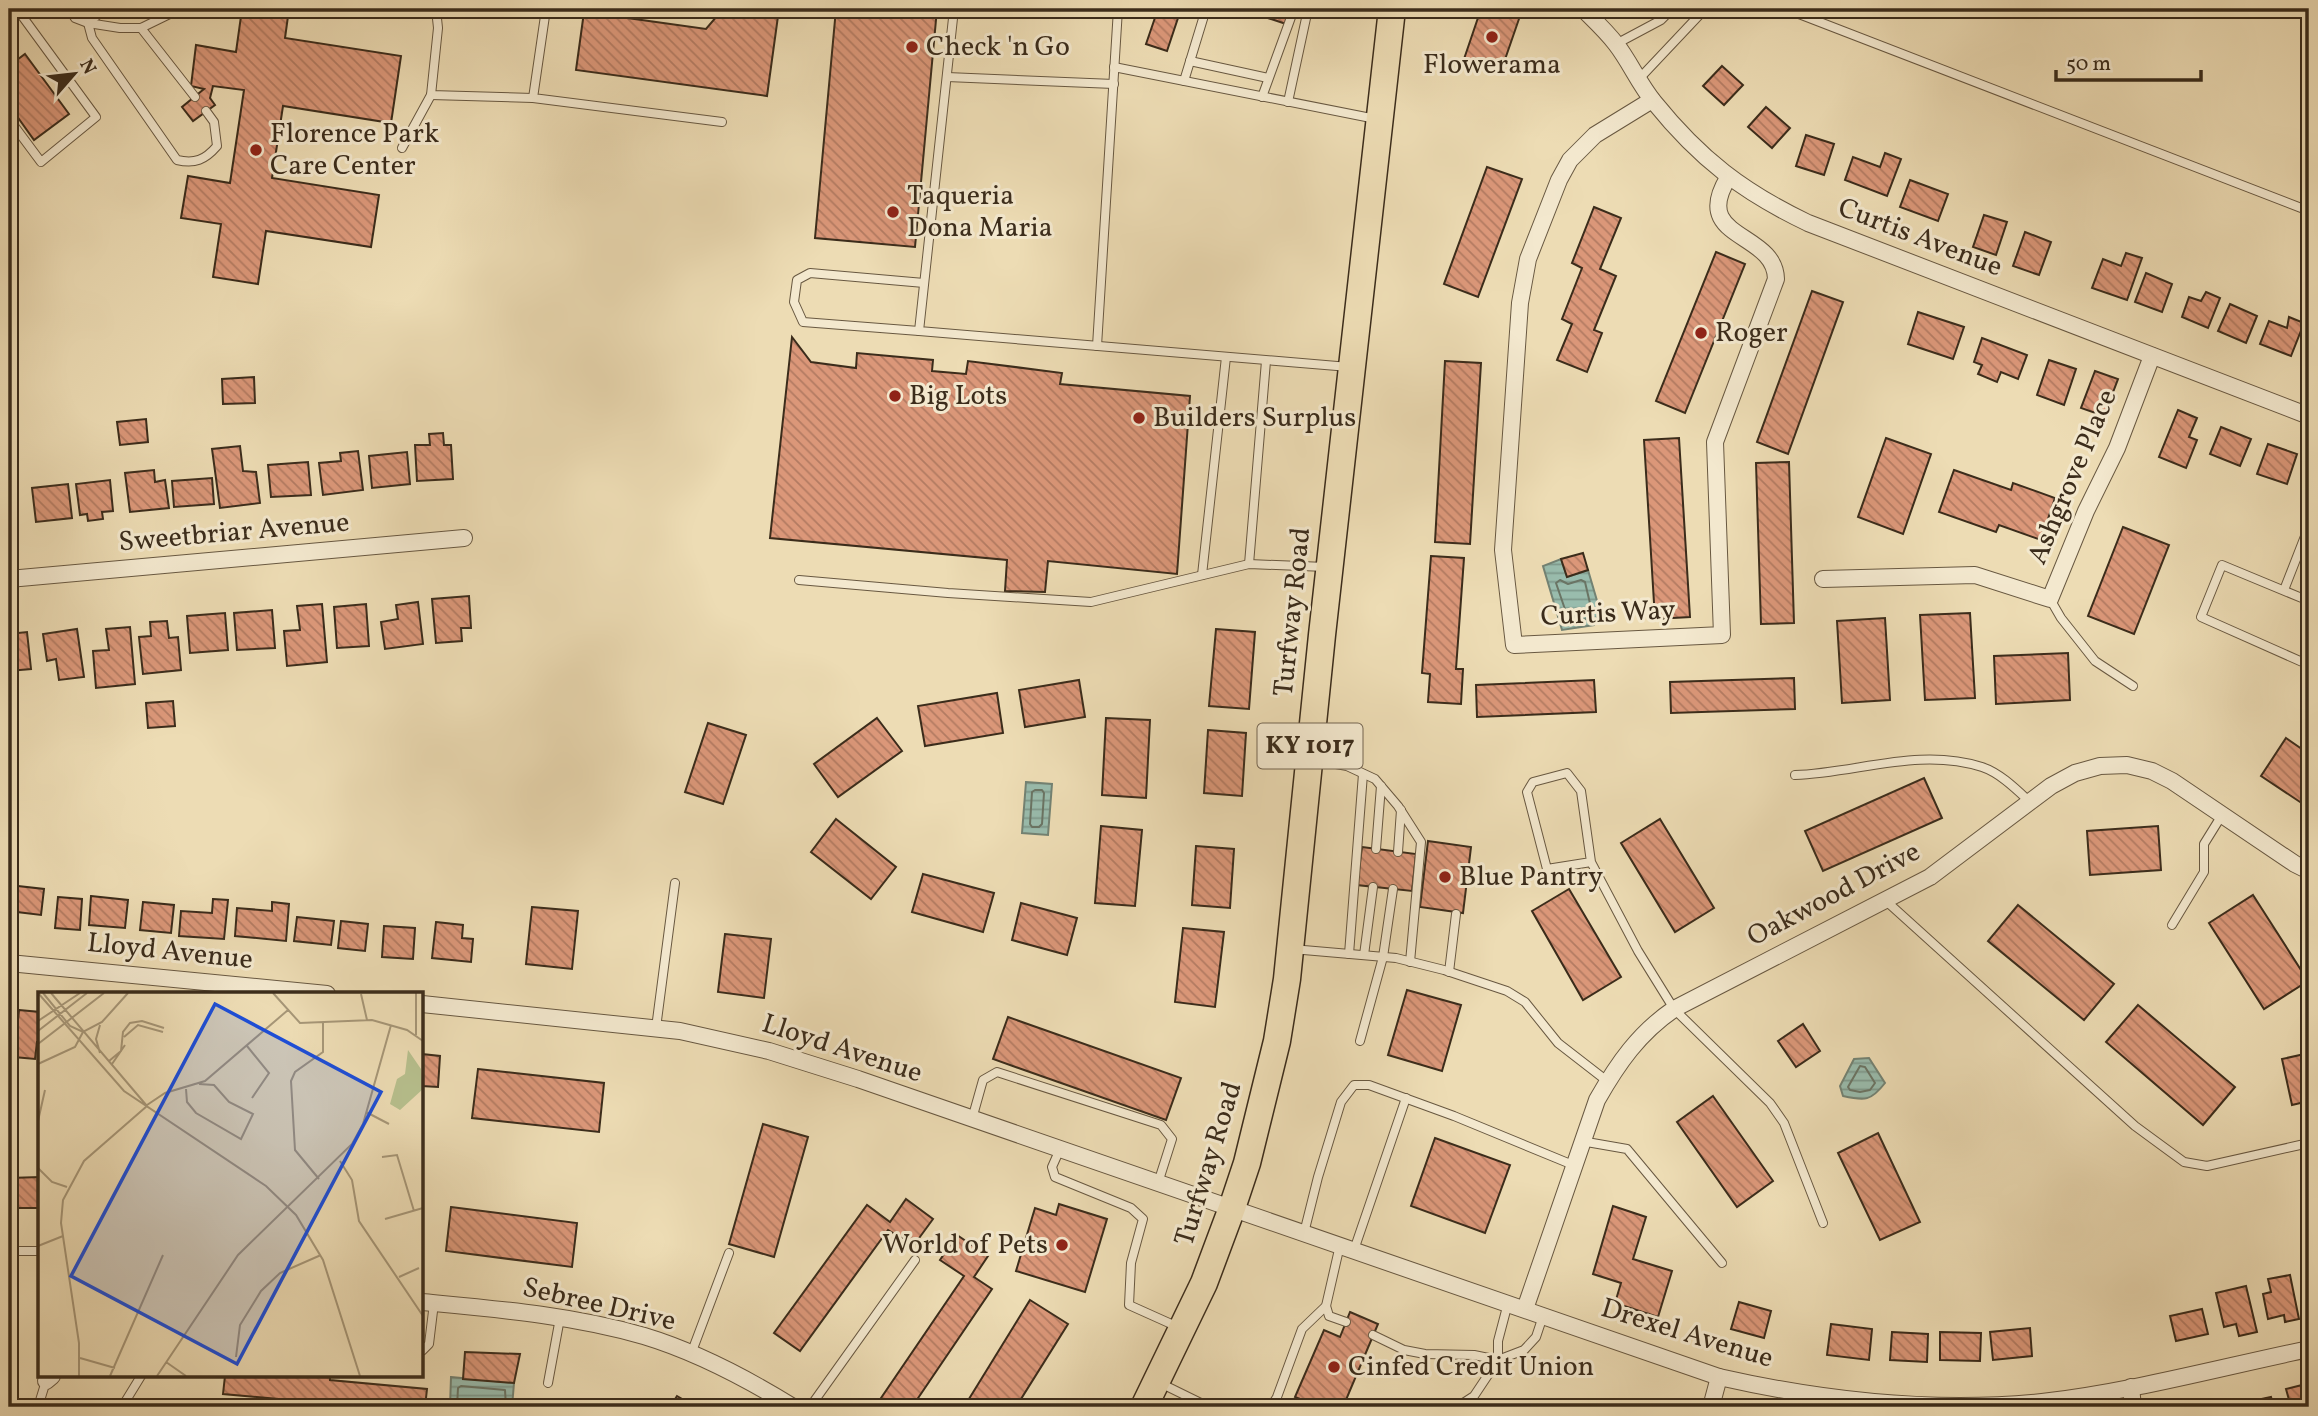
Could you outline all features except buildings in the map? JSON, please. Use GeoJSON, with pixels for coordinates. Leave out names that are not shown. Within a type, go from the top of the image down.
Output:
{"type":"FeatureCollection","features":[{"type":"Feature","properties":{"kind":"main road","name":"Turfway Road"},"geometry":{"type":"LineString","coordinates":[[1144,1407],[1184,1329],[1232,1208],[1247,1163],[1277,1041],[1290,949],[1329,567],[1392,9]]}},
{"type":"Feature","properties":{"kind":"street","name":"Curtis Avenue"},"geometry":{"type":"LineString","coordinates":[[1583,9],[1616,44],[1652,100],[1690,146],[1728,178],[1770,205],[1808,223],[2309,416]]}},
{"type":"Feature","properties":{"kind":"street","name":"Curtis Way"},"geometry":{"type":"LineString","coordinates":[[1652,100],[1595,135],[1570,160],[1559,180],[1528,259],[1520,303],[1503,550],[1514,645],[1722,635],[1715,442],[1776,279],[1772,263],[1724,222],[1717,208],[1719,193],[1728,178]]}},
{"type":"Feature","properties":{"kind":"street","name":"Ashgrove Place"},"geometry":{"type":"LineString","coordinates":[[1823,579],[1975,575],[2050,599],[2086,511],[2117,448],[2152,356]]}},
{"type":"Feature","properties":{"kind":"street","name":"Sweetbriar Avenue"},"geometry":{"type":"LineString","coordinates":[[9,579],[464,538]]}},
{"type":"Feature","properties":{"kind":"street","name":"Oakwood Drive"},"geometry":{"type":"LineString","coordinates":[[1525,1309],[1597,1100],[1632,1044],[1656,1021],[1674,1009],[1930,877],[2051,786],[2075,773],[2100,766],[2127,765],[2152,771],[2172,781],[2295,864],[2309,870]]}},
{"type":"Feature","properties":{"kind":"street","name":"Lloyd Avenue"},"geometry":{"type":"LineString","coordinates":[[9,963],[306,992]]}},
{"type":"Feature","properties":{"kind":"street","name":"Lloyd Avenue"},"geometry":{"type":"LineString","coordinates":[[424,1004],[656,1028],[769,1051],[1232,1208]]}},
{"type":"Feature","properties":{"kind":"street","name":"Drexel Avenue"},"geometry":{"type":"LineString","coordinates":[[1232,1208],[1719,1377],[1778,1390],[1868,1403],[1977,1406],[2044,1402],[2132,1387],[2309,1349]]}},
{"type":"Feature","properties":{"kind":"street","name":"Sebree Drive"},"geometry":{"type":"LineString","coordinates":[[428,1302],[560,1318],[643,1336],[726,1369],[767,1400],[793,1407]]}},
{"type":"Feature","properties":{"kind":"street"},"geometry":{"type":"LineString","coordinates":[[1711,1407],[1719,1377]]}},
{"type":"Feature","properties":{"kind":"street"},"geometry":{"type":"LineString","coordinates":[[2132,1387],[2133,1407]]}},
{"type":"Feature","properties":{"kind":"lane"},"geometry":{"type":"LineString","coordinates":[[9,119],[41,162],[96,117],[16,9]]}},
{"type":"Feature","properties":{"kind":"lane"},"geometry":{"type":"LineString","coordinates":[[69,9],[75,18],[88,23],[120,28],[141,28],[180,9]]}},
{"type":"Feature","properties":{"kind":"lane"},"geometry":{"type":"LineString","coordinates":[[88,23],[105,9]]}},
{"type":"Feature","properties":{"kind":"lane"},"geometry":{"type":"LineString","coordinates":[[402,148],[431,95],[438,27],[436,9]]}},
{"type":"Feature","properties":{"kind":"lane"},"geometry":{"type":"LineString","coordinates":[[533,98],[546,9]]}},
{"type":"Feature","properties":{"kind":"lane"},"geometry":{"type":"LineString","coordinates":[[919,331],[954,9]]}},
{"type":"Feature","properties":{"kind":"lane"},"geometry":{"type":"LineString","coordinates":[[1097,346],[1118,9]]}},
{"type":"Feature","properties":{"kind":"lane"},"geometry":{"type":"LineString","coordinates":[[1184,81],[1206,9]]}},
{"type":"Feature","properties":{"kind":"lane"},"geometry":{"type":"LineString","coordinates":[[1262,97],[1294,9]]}},
{"type":"Feature","properties":{"kind":"lane"},"geometry":{"type":"LineString","coordinates":[[1287,102],[1308,9]]}},
{"type":"Feature","properties":{"kind":"lane"},"geometry":{"type":"LineString","coordinates":[[1616,44],[1661,20],[1672,9]]}},
{"type":"Feature","properties":{"kind":"lane"},"geometry":{"type":"LineString","coordinates":[[1638,80],[1705,9]]}},
{"type":"Feature","properties":{"kind":"lane"},"geometry":{"type":"LineString","coordinates":[[1786,9],[2309,211]]}},
{"type":"Feature","properties":{"kind":"lane"},"geometry":{"type":"LineString","coordinates":[[88,23],[92,38],[177,160],[193,163],[209,155],[217,146],[214,122],[206,111]]}},
{"type":"Feature","properties":{"kind":"lane"},"geometry":{"type":"LineString","coordinates":[[141,28],[195,97]]}},
{"type":"Feature","properties":{"kind":"lane"},"geometry":{"type":"LineString","coordinates":[[1190,61],[1268,78]]}},
{"type":"Feature","properties":{"kind":"lane"},"geometry":{"type":"LineString","coordinates":[[1114,67],[1379,120]]}},
{"type":"Feature","properties":{"kind":"lane"},"geometry":{"type":"LineString","coordinates":[[947,78],[1114,84]]}},
{"type":"Feature","properties":{"kind":"lane"},"geometry":{"type":"LineString","coordinates":[[431,95],[533,98],[722,122]]}},
{"type":"Feature","properties":{"kind":"lane"},"geometry":{"type":"LineString","coordinates":[[924,282],[810,274],[797,280],[794,302],[803,322],[1352,368]]}},
{"type":"Feature","properties":{"kind":"lane"},"geometry":{"type":"LineString","coordinates":[[1202,575],[1226,357]]}},
{"type":"Feature","properties":{"kind":"lane"},"geometry":{"type":"LineString","coordinates":[[1249,564],[1266,361]]}},
{"type":"Feature","properties":{"kind":"lane"},"geometry":{"type":"LineString","coordinates":[[2284,590],[2309,526]]}},
{"type":"Feature","properties":{"kind":"lane"},"geometry":{"type":"LineString","coordinates":[[799,580],[1091,602],[1249,564],[1329,567]]}},
{"type":"Feature","properties":{"kind":"lane"},"geometry":{"type":"LineString","coordinates":[[2309,601],[2222,565],[2201,617],[2309,665]]}},
{"type":"Feature","properties":{"kind":"lane"},"geometry":{"type":"LineString","coordinates":[[2050,599],[2095,662],[2133,686]]}},
{"type":"Feature","properties":{"kind":"lane"},"geometry":{"type":"LineString","coordinates":[[1309,759],[1347,766],[1375,779],[1401,810],[1421,842],[1410,962]]}},
{"type":"Feature","properties":{"kind":"lane"},"geometry":{"type":"LineString","coordinates":[[1795,775],[1918,759],[1950,761],[1983,767],[2010,784],[2030,802]]}},
{"type":"Feature","properties":{"kind":"lane"},"geometry":{"type":"LineString","coordinates":[[1591,862],[1546,869],[1527,792],[1533,782],[1567,772],[1581,791],[1591,862],[1638,951],[1674,1009],[1770,1102],[1784,1122],[1823,1223]]}},
{"type":"Feature","properties":{"kind":"lane"},"geometry":{"type":"LineString","coordinates":[[1349,954],[1363,774]]}},
{"type":"Feature","properties":{"kind":"lane"},"geometry":{"type":"LineString","coordinates":[[1376,849],[1381,786]]}},
{"type":"Feature","properties":{"kind":"lane"},"geometry":{"type":"LineString","coordinates":[[1398,852],[1401,810]]}},
{"type":"Feature","properties":{"kind":"lane"},"geometry":{"type":"LineString","coordinates":[[2172,925],[2204,873],[2204,844],[2221,815]]}},
{"type":"Feature","properties":{"kind":"lane"},"geometry":{"type":"LineString","coordinates":[[656,1028],[675,883]]}},
{"type":"Feature","properties":{"kind":"lane"},"geometry":{"type":"LineString","coordinates":[[1364,955],[1373,887]]}},
{"type":"Feature","properties":{"kind":"lane"},"geometry":{"type":"LineString","coordinates":[[1360,1041],[1370,1012],[1382,957],[1393,889]]}},
{"type":"Feature","properties":{"kind":"lane"},"geometry":{"type":"LineString","coordinates":[[1885,900],[2135,1126],[2184,1162],[2207,1166],[2309,1143]]}},
{"type":"Feature","properties":{"kind":"lane"},"geometry":{"type":"LineString","coordinates":[[1449,972],[1456,914]]}},
{"type":"Feature","properties":{"kind":"lane"},"geometry":{"type":"LineString","coordinates":[[1290,949],[1410,962],[1507,991],[1525,1002],[1558,1042],[1607,1081]]}},
{"type":"Feature","properties":{"kind":"lane"},"geometry":{"type":"LineString","coordinates":[[972,1119],[983,1080],[997,1072],[1161,1125],[1172,1139],[1158,1183]]}},
{"type":"Feature","properties":{"kind":"lane"},"geometry":{"type":"LineString","coordinates":[[1304,1233],[1341,1102],[1354,1085],[1368,1085],[1406,1098],[1573,1165]]}},
{"type":"Feature","properties":{"kind":"lane"},"geometry":{"type":"LineString","coordinates":[[1271,1407],[1278,1397],[1302,1329],[1326,1306],[1406,1098]]}},
{"type":"Feature","properties":{"kind":"lane"},"geometry":{"type":"LineString","coordinates":[[1581,1141],[1627,1149],[1722,1263]]}},
{"type":"Feature","properties":{"kind":"lane"},"geometry":{"type":"LineString","coordinates":[[1060,1149],[1052,1167],[1055,1177],[1131,1208],[1143,1219],[1131,1263],[1129,1305],[1184,1329]]}},
{"type":"Feature","properties":{"kind":"lane"},"geometry":{"type":"LineString","coordinates":[[9,1251],[38,1251]]}},
{"type":"Feature","properties":{"kind":"lane"},"geometry":{"type":"LineString","coordinates":[[691,1354],[729,1254]]}},
{"type":"Feature","properties":{"kind":"lane"},"geometry":{"type":"LineString","coordinates":[[810,1407],[915,1260]]}},
{"type":"Feature","properties":{"kind":"lane"},"geometry":{"type":"LineString","coordinates":[[424,1349],[429,1345],[428,1302]]}},
{"type":"Feature","properties":{"kind":"lane"},"geometry":{"type":"LineString","coordinates":[[1457,1407],[1474,1396],[1498,1360],[1498,1341],[1508,1303]]}},
{"type":"Feature","properties":{"kind":"lane"},"geometry":{"type":"LineString","coordinates":[[1326,1306],[1329,1316],[1346,1322]]}},
{"type":"Feature","properties":{"kind":"lane"},"geometry":{"type":"LineString","coordinates":[[1373,1335],[1404,1350],[1426,1354],[1474,1355],[1498,1360],[1524,1350],[1536,1337],[1543,1315]]}},
{"type":"Feature","properties":{"kind":"lane"},"geometry":{"type":"LineString","coordinates":[[548,1384],[560,1318]]}},
{"type":"Feature","properties":{"kind":"lane"},"geometry":{"type":"LineString","coordinates":[[38,1407],[49,1378]]}},
{"type":"Feature","properties":{"kind":"lane"},"geometry":{"type":"LineString","coordinates":[[122,1407],[140,1378]]}},
{"type":"Feature","properties":{"kind":"lane"},"geometry":{"type":"LineString","coordinates":[[1157,1381],[1209,1407]]}},
{"type":"Feature","properties":{"kind":"water"},"geometry":{"type":"Polygon","coordinates":[[[1561,559],[1567,577],[1588,570],[1600,611],[1594,625],[1562,630],[1543,566],[1561,559]]]}},
{"type":"Feature","properties":{"kind":"water"},"geometry":{"type":"Polygon","coordinates":[[[1026,782],[1052,784],[1048,835],[1022,833],[1026,782]]]}},
{"type":"Feature","properties":{"kind":"water"},"geometry":{"type":"Polygon","coordinates":[[[1869,1058],[1885,1083],[1867,1098],[1843,1096],[1840,1086],[1854,1059],[1869,1058]]]}},
{"type":"Feature","properties":{"kind":"water"},"geometry":{"type":"Polygon","coordinates":[[[451,1377],[514,1383],[512,1407],[450,1407],[451,1377]]]}},
{"type":"Feature","properties":{"kind":"place","name":"Flowerama"},"geometry":{"type":"Point","coordinates":[1492,37]}},
{"type":"Feature","properties":{"kind":"place","name":"Check 'n Go"},"geometry":{"type":"Point","coordinates":[912,47]}},
{"type":"Feature","properties":{"kind":"place","name":"Florence Park Care Center"},"geometry":{"type":"Point","coordinates":[256,150]}},
{"type":"Feature","properties":{"kind":"place","name":"Taqueria Dona Maria"},"geometry":{"type":"Point","coordinates":[893,212]}},
{"type":"Feature","properties":{"kind":"place","name":"Roger"},"geometry":{"type":"Point","coordinates":[1701,333]}},
{"type":"Feature","properties":{"kind":"place","name":"Big Lots"},"geometry":{"type":"Point","coordinates":[895,396]}},
{"type":"Feature","properties":{"kind":"place","name":"Builders Surplus"},"geometry":{"type":"Point","coordinates":[1139,418]}},
{"type":"Feature","properties":{"kind":"place","name":"Blue Pantry"},"geometry":{"type":"Point","coordinates":[1445,877]}},
{"type":"Feature","properties":{"kind":"place","name":"World of Pets"},"geometry":{"type":"Point","coordinates":[1062,1245]}},
{"type":"Feature","properties":{"kind":"place","name":"Cinfed Credit Union"},"geometry":{"type":"Point","coordinates":[1334,1367]}}]}
